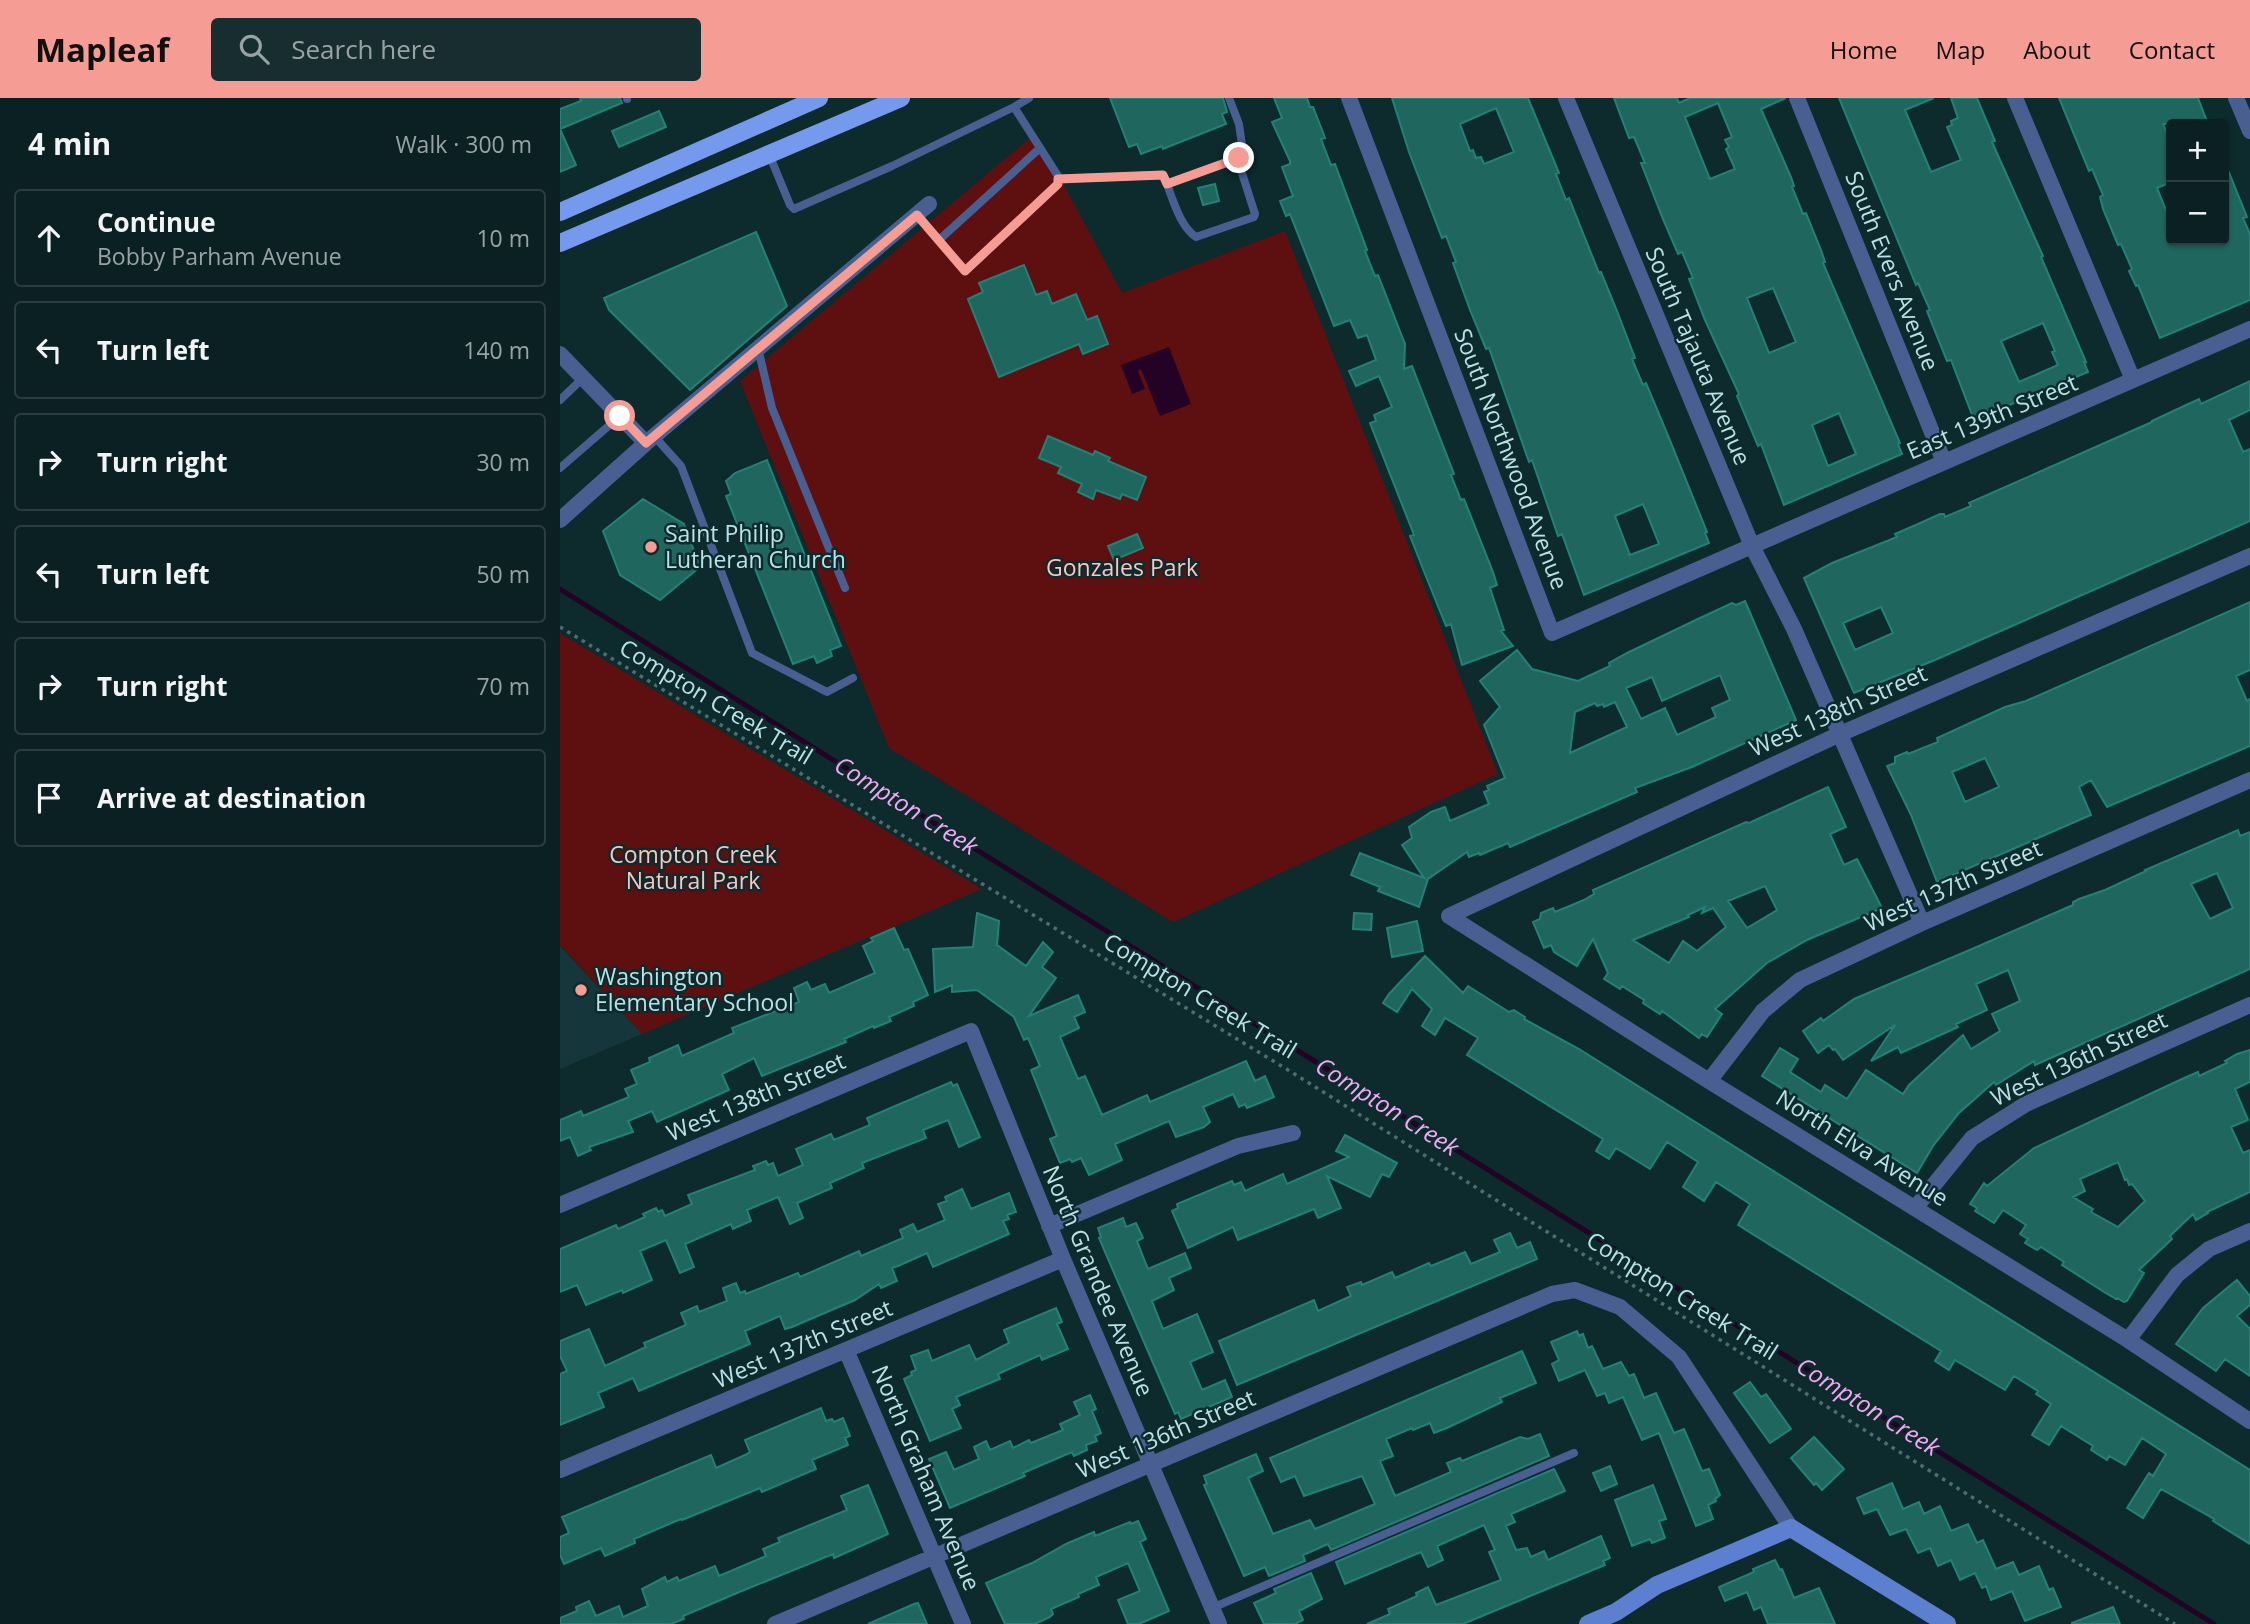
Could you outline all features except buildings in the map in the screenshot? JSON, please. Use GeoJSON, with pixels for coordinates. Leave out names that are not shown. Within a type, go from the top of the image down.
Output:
{"type":"FeatureCollection","features":[{"type":"Feature","properties":{"kind":"main road"},"geometry":{"type":"LineString","coordinates":[[560,212],[819,98]]}},
{"type":"Feature","properties":{"kind":"main road"},"geometry":{"type":"LineString","coordinates":[[560,243],[901,98]]}},
{"type":"Feature","properties":{"kind":"street","name":"South Northwood Avenue"},"geometry":{"type":"LineString","coordinates":[[1349,98],[1552,633],[1752,546]]}},
{"type":"Feature","properties":{"kind":"street","name":"South Tajauta Avenue"},"geometry":{"type":"LineString","coordinates":[[1566,98],[1752,546],[1794,629],[1922,923]]}},
{"type":"Feature","properties":{"kind":"street","name":"South Evers Avenue"},"geometry":{"type":"LineString","coordinates":[[1797,98],[1944,462]]}},
{"type":"Feature","properties":{"kind":"street"},"geometry":{"type":"LineString","coordinates":[[2015,98],[2133,380]]}},
{"type":"Feature","properties":{"kind":"street"},"geometry":{"type":"LineString","coordinates":[[2236,98],[2250,131]]}},
{"type":"Feature","properties":{"kind":"street"},"geometry":{"type":"LineString","coordinates":[[561,517],[923,209]]}},
{"type":"Feature","properties":{"kind":"street","name":"East 139th Street"},"geometry":{"type":"LineString","coordinates":[[1752,546],[2250,329]]}},
{"type":"Feature","properties":{"kind":"street"},"geometry":{"type":"LineString","coordinates":[[560,355],[620,416],[650,439]]}},
{"type":"Feature","properties":{"kind":"street","name":"West 138th Street"},"geometry":{"type":"LineString","coordinates":[[1449,916],[1840,734],[2250,556]]}},
{"type":"Feature","properties":{"kind":"street","name":"West 137th Street"},"geometry":{"type":"LineString","coordinates":[[1709,1081],[1763,1011],[1800,980],[1922,923],[2250,780]]}},
{"type":"Feature","properties":{"kind":"street","name":"North Elva Avenue"},"geometry":{"type":"LineString","coordinates":[[1449,916],[1709,1081],[2128,1340],[2250,1421]]}},
{"type":"Feature","properties":{"kind":"street","name":"West 136th Street"},"geometry":{"type":"LineString","coordinates":[[1916,1207],[1972,1138],[2026,1104],[2250,1005]]}},
{"type":"Feature","properties":{"kind":"street","name":"West 138th Street"},"geometry":{"type":"LineString","coordinates":[[560,1205],[971,1031]]}},
{"type":"Feature","properties":{"kind":"street","name":"North Grandee Avenue"},"geometry":{"type":"LineString","coordinates":[[971,1031],[1049,1226],[1219,1624]]}},
{"type":"Feature","properties":{"kind":"street"},"geometry":{"type":"LineString","coordinates":[[1049,1226],[1238,1146],[1293,1133]]}},
{"type":"Feature","properties":{"kind":"street"},"geometry":{"type":"LineString","coordinates":[[2128,1340],[2178,1275],[2209,1249],[2250,1231]]}},
{"type":"Feature","properties":{"kind":"street","name":"West 137th Street"},"geometry":{"type":"LineString","coordinates":[[560,1471],[1063,1259]]}},
{"type":"Feature","properties":{"kind":"street","name":"West 136th Street"},"geometry":{"type":"LineString","coordinates":[[775,1624],[1552,1294],[1575,1290],[1620,1307],[1679,1357],[1791,1528]]}},
{"type":"Feature","properties":{"kind":"street","name":"North Graham Avenue"},"geometry":{"type":"LineString","coordinates":[[846,1350],[963,1624]]}},
{"type":"Feature","properties":{"kind":"street"},"geometry":{"type":"LineString","coordinates":[[1588,1624],[1616,1612],[1657,1585],[1791,1528],[1947,1624]]}},
{"type":"Feature","properties":{"kind":"lane"},"geometry":{"type":"LineString","coordinates":[[923,209],[939,240],[965,271],[1058,182],[1163,175],[1181,218],[1189,233],[1196,237],[1254,216],[1239,158],[1242,145],[1240,124],[1229,98]]}},
{"type":"Feature","properties":{"kind":"lane"},"geometry":{"type":"LineString","coordinates":[[769,154],[794,209],[892,166],[1014,107],[1025,99]]}},
{"type":"Feature","properties":{"kind":"lane"},"geometry":{"type":"LineString","coordinates":[[1014,107],[1058,182]]}},
{"type":"Feature","properties":{"kind":"lane"},"geometry":{"type":"LineString","coordinates":[[939,240],[1040,148]]}},
{"type":"Feature","properties":{"kind":"lane"},"geometry":{"type":"LineString","coordinates":[[1167,184],[1239,158]]}},
{"type":"Feature","properties":{"kind":"lane"},"geometry":{"type":"LineString","coordinates":[[758,348],[772,408],[845,588]]}},
{"type":"Feature","properties":{"kind":"lane"},"geometry":{"type":"LineString","coordinates":[[560,400],[583,378]]}},
{"type":"Feature","properties":{"kind":"lane"},"geometry":{"type":"LineString","coordinates":[[560,468],[620,416]]}},
{"type":"Feature","properties":{"kind":"lane"},"geometry":{"type":"LineString","coordinates":[[650,439],[681,466],[752,653],[827,692],[853,678]]}},
{"type":"Feature","properties":{"kind":"lane"},"geometry":{"type":"LineString","coordinates":[[1212,1608],[1574,1453]]}},
{"type":"Feature","properties":{"kind":"path","name":"Compton Creek Trail"},"geometry":{"type":"LineString","coordinates":[[560,627],[1288,1070],[2175,1624]]}},
{"type":"Feature","properties":{"kind":"shaded area"},"geometry":{"type":"Polygon","coordinates":[[[1169,347],[1191,404],[1160,416],[1141,369],[1138,371],[1145,389],[1132,394],[1121,365],[1169,347]]]}},
{"type":"Feature","properties":{"kind":"shaded area","name":"Washington Elementary School"},"geometry":{"type":"Polygon","coordinates":[[[560,946],[642,1034],[560,1069],[560,946]]]}},
{"type":"Feature","properties":{"kind":"green space","name":"Gonzales Park"},"geometry":{"type":"Polygon","coordinates":[[[1036,133],[1122,293],[1285,231],[1498,774],[1173,922],[889,748],[740,381],[1036,133]]]}},
{"type":"Feature","properties":{"kind":"green space","name":"Compton Creek Natural Park"},"geometry":{"type":"Polygon","coordinates":[[[560,633],[982,889],[642,1034],[560,945],[560,633]]]}},
{"type":"Feature","properties":{"kind":"waterway","name":"Compton Creek"},"geometry":{"type":"LineString","coordinates":[[560,589],[2214,1624]]}},
{"type":"Feature","properties":{"kind":"place","name":"Saint Philip Lutheran Church"},"geometry":{"type":"Point","coordinates":[651,547]}},
{"type":"Feature","properties":{"kind":"place","name":"Washington Elementary School"},"geometry":{"type":"Point","coordinates":[581,990]}},
{"type":"Feature","properties":{"kind":"route"},"geometry":{"type":"LineString","coordinates":[[620,416],[646,443],[917,215],[965,271],[1058,184],[1058,179],[1163,175],[1167,184],[1239,158]]}}]}
